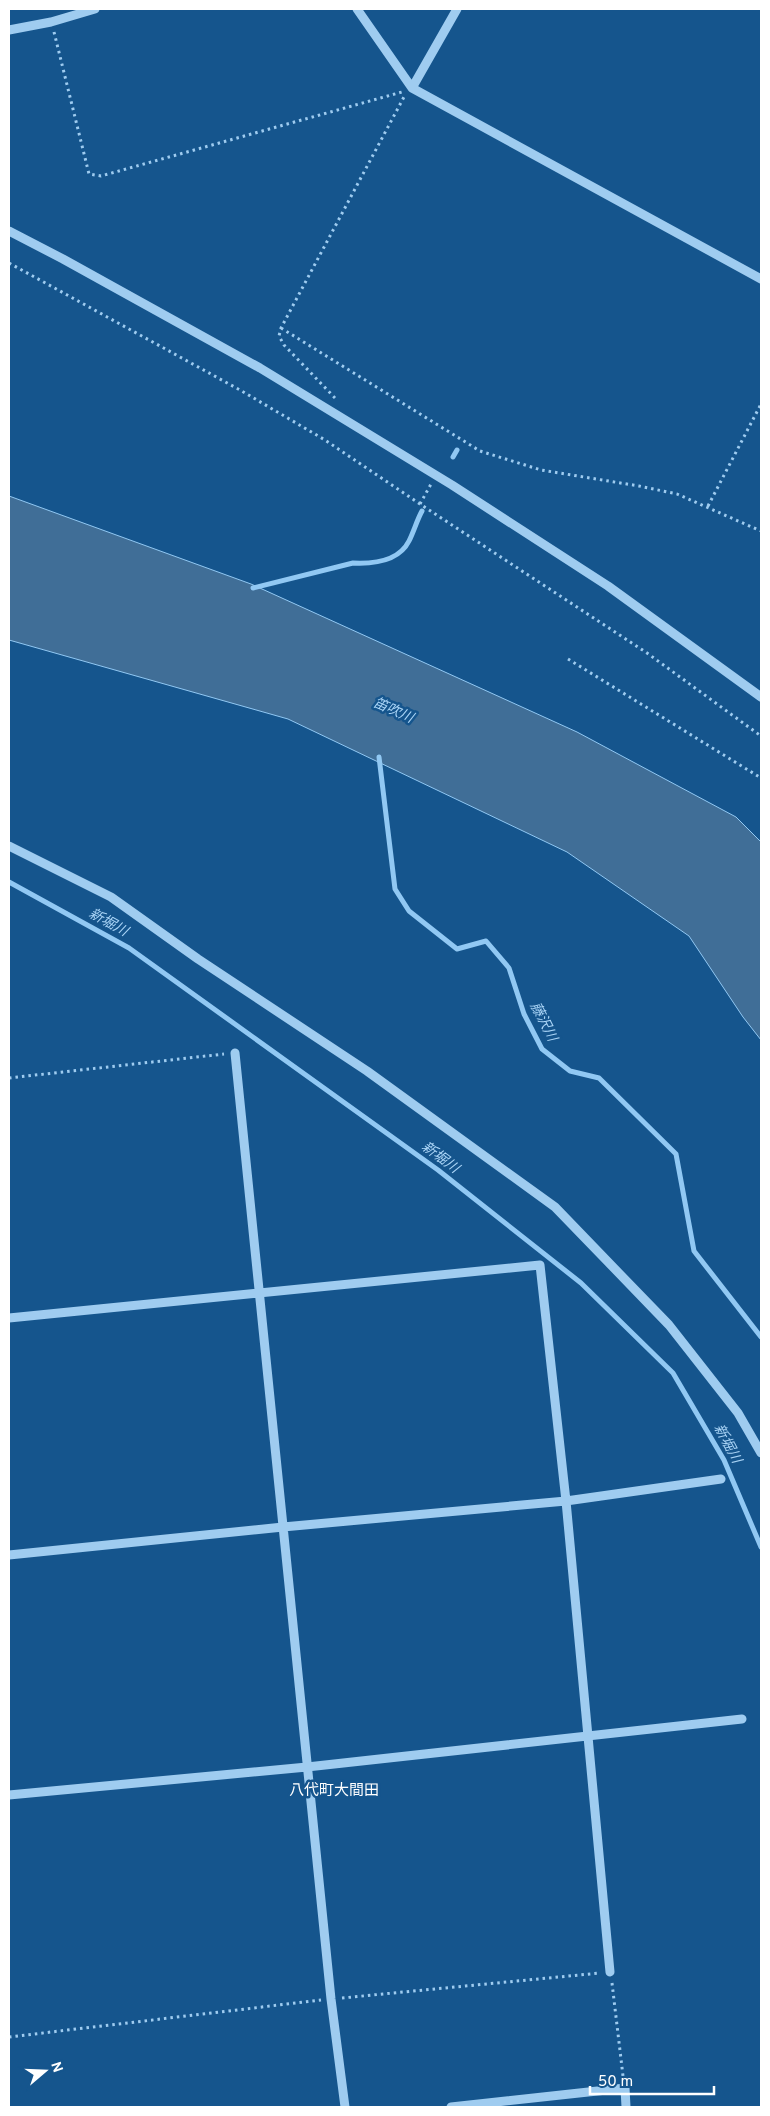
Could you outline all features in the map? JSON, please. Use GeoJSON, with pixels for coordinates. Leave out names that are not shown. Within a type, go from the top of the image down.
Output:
{"type":"FeatureCollection","features":[{"type":"Feature","properties":{"kind":"street"},"geometry":{"type":"LineString","coordinates":[[9,30],[51,22],[95,9]]}},
{"type":"Feature","properties":{"kind":"street"},"geometry":{"type":"LineString","coordinates":[[357,9],[412,88],[761,279]]}},
{"type":"Feature","properties":{"kind":"street"},"geometry":{"type":"LineString","coordinates":[[412,88],[457,9]]}},
{"type":"Feature","properties":{"kind":"street"},"geometry":{"type":"LineString","coordinates":[[9,232],[63,259],[260,368],[452,485],[608,586],[761,697]]}},
{"type":"Feature","properties":{"kind":"street"},"geometry":{"type":"LineString","coordinates":[[9,846],[111,898],[198,959],[367,1071],[555,1207],[669,1325],[738,1413],[761,1453]]}},
{"type":"Feature","properties":{"kind":"street"},"geometry":{"type":"LineString","coordinates":[[235,1053],[331,1999],[345,2107]]}},
{"type":"Feature","properties":{"kind":"street"},"geometry":{"type":"LineString","coordinates":[[9,1318],[540,1265],[566,1501],[610,1972]]}},
{"type":"Feature","properties":{"kind":"street"},"geometry":{"type":"LineString","coordinates":[[9,1555],[566,1501],[721,1479]]}},
{"type":"Feature","properties":{"kind":"street"},"geometry":{"type":"LineString","coordinates":[[9,1795],[307,1766],[742,1719]]}},
{"type":"Feature","properties":{"kind":"street"},"geometry":{"type":"LineString","coordinates":[[452,2107],[624,2088],[626,2107]]}},
{"type":"Feature","properties":{"kind":"path"},"geometry":{"type":"LineString","coordinates":[[51,22],[89,174],[101,176],[408,90],[281,328],[279,336],[284,345],[336,399]]}},
{"type":"Feature","properties":{"kind":"path"},"geometry":{"type":"LineString","coordinates":[[9,264],[240,390],[325,440],[647,653],[761,736]]}},
{"type":"Feature","properties":{"kind":"path"},"geometry":{"type":"LineString","coordinates":[[281,328],[480,450],[541,470],[659,490],[708,506],[720,514],[761,531]]}},
{"type":"Feature","properties":{"kind":"path"},"geometry":{"type":"LineString","coordinates":[[708,506],[709,500],[761,404]]}},
{"type":"Feature","properties":{"kind":"path"},"geometry":{"type":"LineString","coordinates":[[420,504],[433,480]]}},
{"type":"Feature","properties":{"kind":"path"},"geometry":{"type":"LineString","coordinates":[[568,659],[761,778]]}},
{"type":"Feature","properties":{"kind":"path"},"geometry":{"type":"LineString","coordinates":[[9,1078],[235,1053]]}},
{"type":"Feature","properties":{"kind":"path"},"geometry":{"type":"LineString","coordinates":[[9,2037],[331,1999],[610,1972],[624,2088]]}},
{"type":"Feature","properties":{"kind":"water","name":"笛吹川"},"geometry":{"type":"Polygon","coordinates":[[[9,496],[251,584],[577,732],[736,817],[761,842],[761,1040],[743,1017],[689,936],[567,852],[288,719],[9,640],[9,496]]]}},
{"type":"Feature","properties":{"kind":"waterway"},"geometry":{"type":"LineString","coordinates":[[453,457],[457,450]]}},
{"type":"Feature","properties":{"kind":"waterway"},"geometry":{"type":"LineString","coordinates":[[253,588],[353,563],[377,562],[392,557],[405,548],[422,511]]}},
{"type":"Feature","properties":{"kind":"waterway","name":"藤沢川"},"geometry":{"type":"LineString","coordinates":[[379,757],[395,889],[409,911],[457,949],[486,941],[509,968],[524,1014],[542,1049],[570,1071],[599,1078],[676,1154],[694,1251],[761,1337]]}},
{"type":"Feature","properties":{"kind":"waterway","name":"新堀川"},"geometry":{"type":"LineString","coordinates":[[9,882],[129,948],[438,1170],[581,1283],[673,1373],[724,1460],[761,1547]]}},
{"type":"Feature","properties":{"kind":"district","name":"八代町大間田"},"geometry":{"type":"Point","coordinates":[334,1791]}}]}
